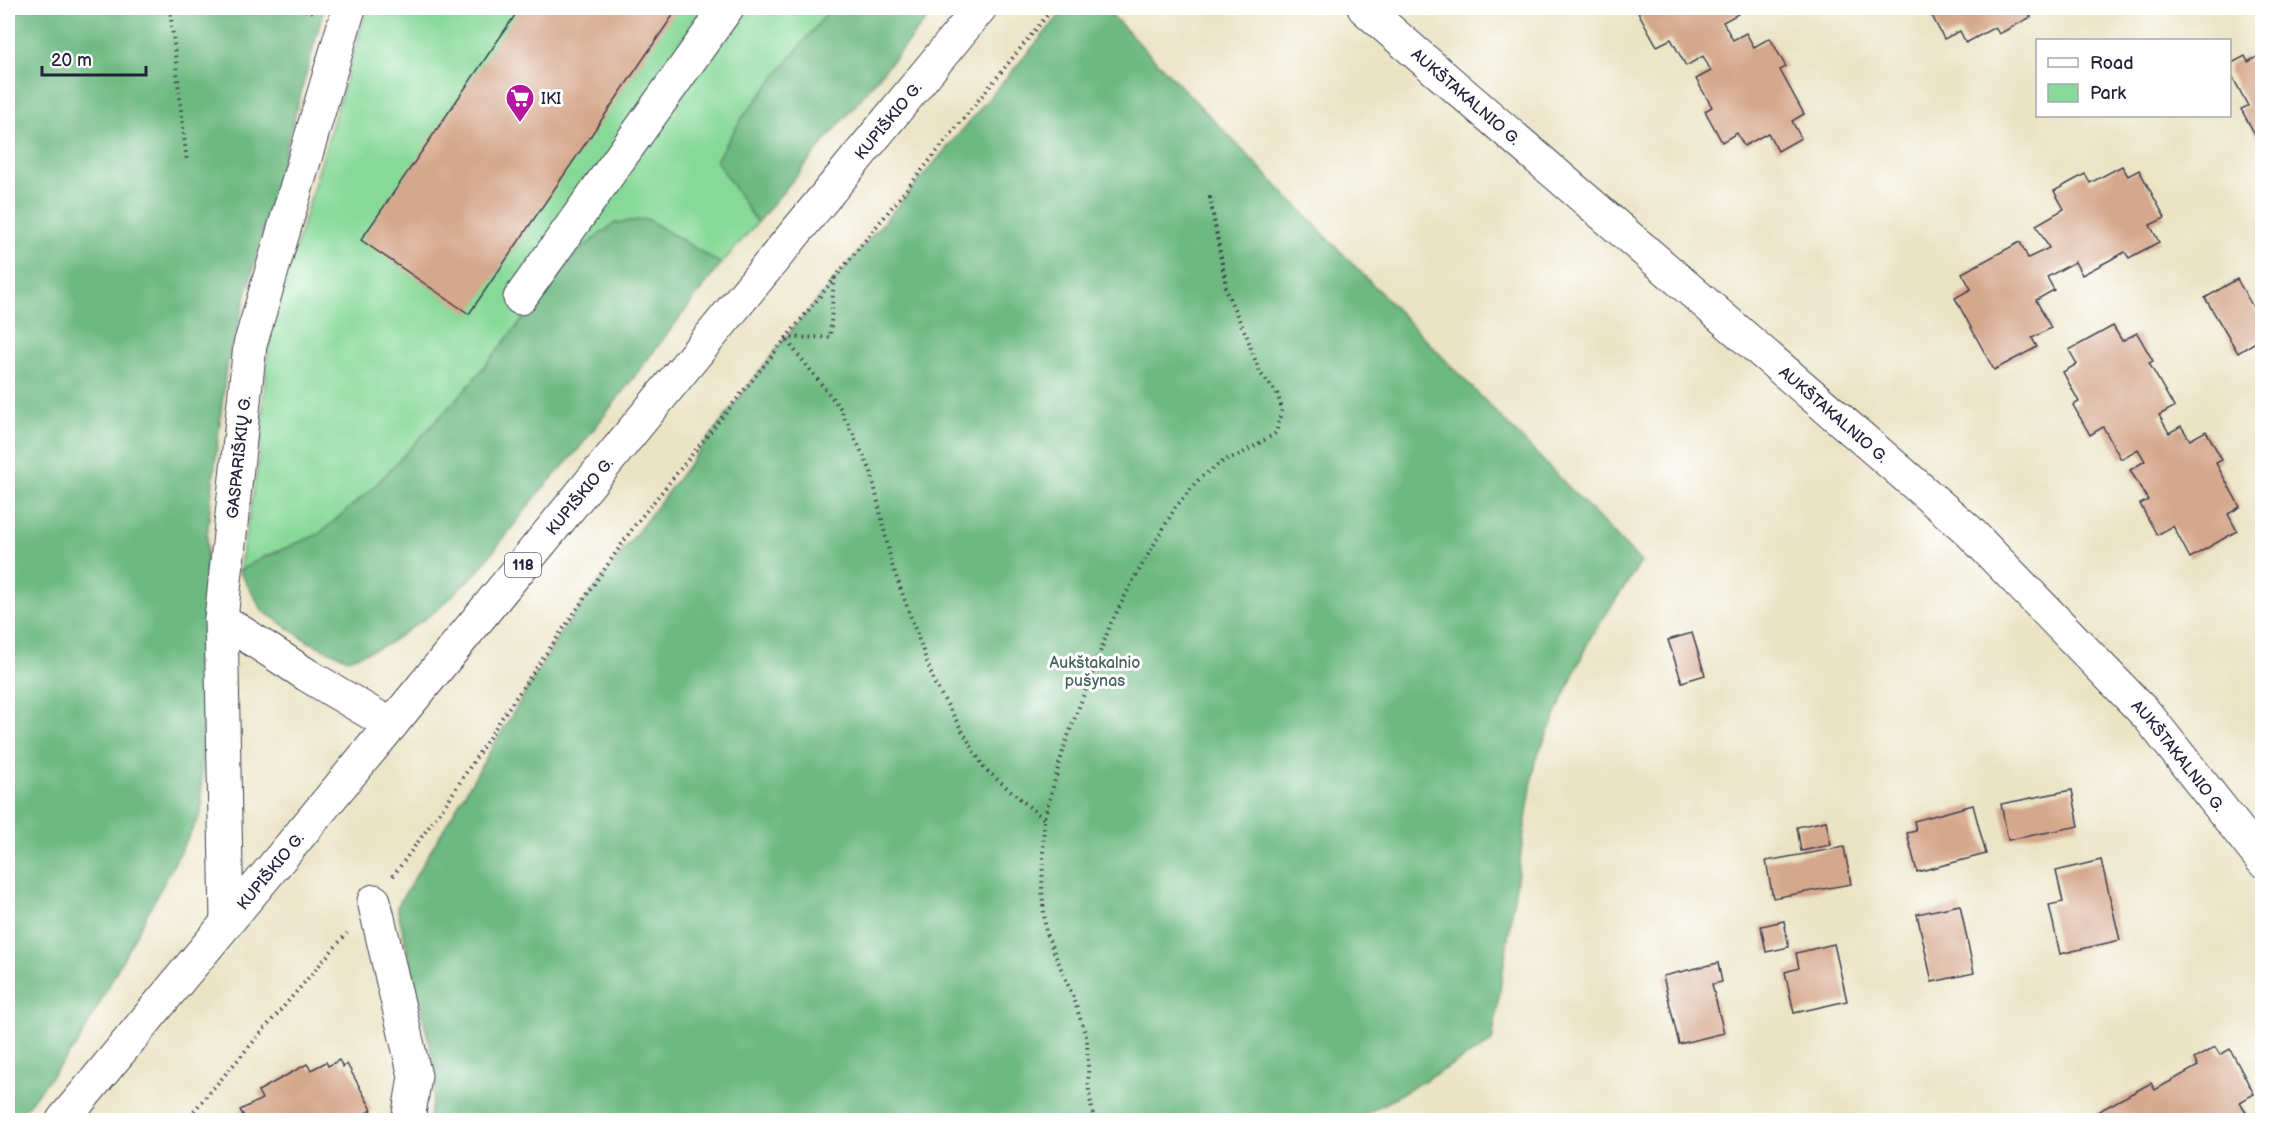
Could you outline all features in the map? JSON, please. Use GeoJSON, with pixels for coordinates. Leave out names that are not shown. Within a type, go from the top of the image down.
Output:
{"type":"FeatureCollection","features":[{"type":"Feature","properties":{"kind":"street","name":"GASPARIŠKIŲ G."},"geometry":{"type":"LineString","coordinates":[[228,921],[221,619],[250,345],[349,8]]}},
{"type":"Feature","properties":{"kind":"street"},"geometry":{"type":"LineString","coordinates":[[520,298],[727,8]]}},
{"type":"Feature","properties":{"kind":"street","name":"KUPIŠKIO G."},"geometry":{"type":"LineString","coordinates":[[63,1120],[980,8]]}},
{"type":"Feature","properties":{"kind":"street","name":"AUKŠTAKALNIO G."},"geometry":{"type":"LineString","coordinates":[[1364,8],[1968,530],[2148,716],[2262,860]]}},
{"type":"Feature","properties":{"kind":"street"},"geometry":{"type":"LineString","coordinates":[[221,619],[307,675],[391,725]]}},
{"type":"Feature","properties":{"kind":"street"},"geometry":{"type":"LineString","coordinates":[[375,901],[415,1076],[408,1120]]}},
{"type":"Feature","properties":{"kind":"path"},"geometry":{"type":"LineString","coordinates":[[170,8],[187,163]]}},
{"type":"Feature","properties":{"kind":"path"},"geometry":{"type":"LineString","coordinates":[[186,1120],[375,901],[447,802],[503,716],[635,525],[1053,8]]}},
{"type":"Feature","properties":{"kind":"path"},"geometry":{"type":"LineString","coordinates":[[1094,1120],[1089,1093],[1087,1039],[1072,994],[1046,933],[1042,891],[1044,819],[1065,744],[1111,623],[1175,508],[1201,477],[1225,460],[1241,454],[1276,433],[1282,409],[1277,393],[1260,373],[1247,336],[1227,293],[1210,198],[1226,283]]}},
{"type":"Feature","properties":{"kind":"path"},"geometry":{"type":"LineString","coordinates":[[785,338],[830,337],[834,277]]}},
{"type":"Feature","properties":{"kind":"path"},"geometry":{"type":"LineString","coordinates":[[785,338],[840,408],[871,471],[892,565],[934,684],[984,768],[1044,819]]}},
{"type":"Feature","properties":{"kind":"green space"},"geometry":{"type":"Polygon","coordinates":[[[8,8],[324,8],[226,369],[207,535],[201,813],[78,1043],[16,1120],[8,1120],[8,8]]]}},
{"type":"Feature","properties":{"kind":"green space"},"geometry":{"type":"Polygon","coordinates":[[[367,8],[831,8],[716,160],[757,223],[721,264],[647,219],[615,223],[577,252],[467,388],[374,487],[319,534],[260,559],[239,571],[258,467],[269,338],[367,8]]]}},
{"type":"Feature","properties":{"kind":"green space"},"geometry":{"type":"Polygon","coordinates":[[[831,8],[936,8],[757,223],[716,160],[742,118],[831,8]]]}},
{"type":"Feature","properties":{"kind":"green space","name":"Aukštakalnio pušynas"},"geometry":{"type":"Polygon","coordinates":[[[1066,8],[1105,8],[1641,562],[1590,638],[1535,761],[1492,1042],[1355,1120],[429,1120],[437,1076],[397,907],[562,631],[785,338],[1066,8]]]}},
{"type":"Feature","properties":{"kind":"green space"},"geometry":{"type":"Polygon","coordinates":[[[647,219],[721,264],[577,451],[540,491],[478,571],[436,611],[386,645],[348,659],[309,642],[263,611],[239,571],[260,559],[319,534],[374,487],[467,388],[577,252],[615,223],[647,219]]]}},
{"type":"Feature","properties":{"kind":"building","name":"IKI"},"geometry":{"type":"Polygon","coordinates":[[[520,8],[678,8],[469,314],[361,240],[520,8]]]}},
{"type":"Feature","properties":{"kind":"building"},"geometry":{"type":"Polygon","coordinates":[[[1643,8],[1734,8],[1738,14],[1723,22],[1733,40],[1746,33],[1754,47],[1770,38],[1786,67],[1780,70],[1804,114],[1792,121],[1801,138],[1778,151],[1768,133],[1744,146],[1737,133],[1722,142],[1705,111],[1712,107],[1696,79],[1711,71],[1703,56],[1686,66],[1671,39],[1657,46],[1638,12],[1643,8]]]}},
{"type":"Feature","properties":{"kind":"building"},"geometry":{"type":"Polygon","coordinates":[[[1928,8],[2025,8],[2031,17],[1999,34],[1995,27],[1966,43],[1960,31],[1944,39],[1928,8]]]}},
{"type":"Feature","properties":{"kind":"building"},"geometry":{"type":"Polygon","coordinates":[[[2262,54],[2262,147],[2241,109],[2248,106],[2231,74],[2231,63],[2245,56],[2248,62],[2262,54]]]}},
{"type":"Feature","properties":{"kind":"building"},"geometry":{"type":"Polygon","coordinates":[[[2122,166],[2128,176],[2139,170],[2165,218],[2150,225],[2159,242],[2129,258],[2125,252],[2082,275],[2075,262],[2047,277],[2054,290],[2036,300],[2051,328],[2032,338],[2037,347],[1994,370],[1955,298],[1971,289],[1962,273],[2020,242],[2028,258],[2049,248],[2036,225],[2064,209],[2054,191],[2085,174],[2090,183],[2122,166]]]}},
{"type":"Feature","properties":{"kind":"building"},"geometry":{"type":"Polygon","coordinates":[[[2237,279],[2262,323],[2262,338],[2238,353],[2205,298],[2237,279]]]}},
{"type":"Feature","properties":{"kind":"building"},"geometry":{"type":"Polygon","coordinates":[[[2113,326],[2122,341],[2137,333],[2153,361],[2149,363],[2174,407],[2159,415],[2169,433],[2181,426],[2190,440],[2206,431],[2222,460],[2216,463],[2240,507],[2228,514],[2237,531],[2190,558],[2173,526],[2157,535],[2140,504],[2148,500],[2130,470],[2145,461],[2138,449],[2121,459],[2103,427],[2090,435],[2073,405],[2079,402],[2063,372],[2077,364],[2069,350],[2113,326]]]}},
{"type":"Feature","properties":{"kind":"building"},"geometry":{"type":"Polygon","coordinates":[[[1692,633],[1705,675],[1682,682],[1668,640],[1692,633]]]}},
{"type":"Feature","properties":{"kind":"building"},"geometry":{"type":"Polygon","coordinates":[[[2072,790],[2079,826],[2008,840],[2001,804],[2072,790]]]}},
{"type":"Feature","properties":{"kind":"building"},"geometry":{"type":"Polygon","coordinates":[[[1973,805],[1986,854],[1917,872],[1907,833],[1916,831],[1914,821],[1973,805]]]}},
{"type":"Feature","properties":{"kind":"building"},"geometry":{"type":"Polygon","coordinates":[[[1826,821],[1831,845],[1801,851],[1797,827],[1826,821]]]}},
{"type":"Feature","properties":{"kind":"building"},"geometry":{"type":"Polygon","coordinates":[[[1844,847],[1851,884],[1773,898],[1766,861],[1844,847]]]}},
{"type":"Feature","properties":{"kind":"building"},"geometry":{"type":"Polygon","coordinates":[[[2101,860],[2120,940],[2060,954],[2049,905],[2063,902],[2056,871],[2101,860]]]}},
{"type":"Feature","properties":{"kind":"building"},"geometry":{"type":"Polygon","coordinates":[[[1960,905],[1974,973],[1932,982],[1917,914],[1960,905]]]}},
{"type":"Feature","properties":{"kind":"building"},"geometry":{"type":"Polygon","coordinates":[[[1784,921],[1789,947],[1766,952],[1761,926],[1784,921]]]}},
{"type":"Feature","properties":{"kind":"building"},"geometry":{"type":"Polygon","coordinates":[[[1834,944],[1847,1001],[1794,1013],[1785,972],[1799,968],[1796,953],[1834,944]]]}},
{"type":"Feature","properties":{"kind":"building"},"geometry":{"type":"Polygon","coordinates":[[[1718,963],[1722,982],[1712,984],[1724,1033],[1679,1044],[1663,976],[1718,963]]]}},
{"type":"Feature","properties":{"kind":"building"},"geometry":{"type":"Polygon","coordinates":[[[2215,1047],[2220,1055],[2230,1049],[2254,1094],[2240,1102],[2246,1112],[2232,1120],[2093,1120],[2090,1116],[2151,1083],[2155,1090],[2198,1066],[2194,1059],[2215,1047]]]}},
{"type":"Feature","properties":{"kind":"building"},"geometry":{"type":"Polygon","coordinates":[[[339,1060],[343,1067],[347,1064],[372,1110],[361,1115],[364,1120],[246,1120],[240,1110],[262,1099],[258,1091],[307,1064],[311,1070],[326,1062],[328,1066],[339,1060]]]}},
{"type":"Feature","properties":{"kind":"place","name":"IKI"},"geometry":{"type":"Point","coordinates":[520,124]}}]}
